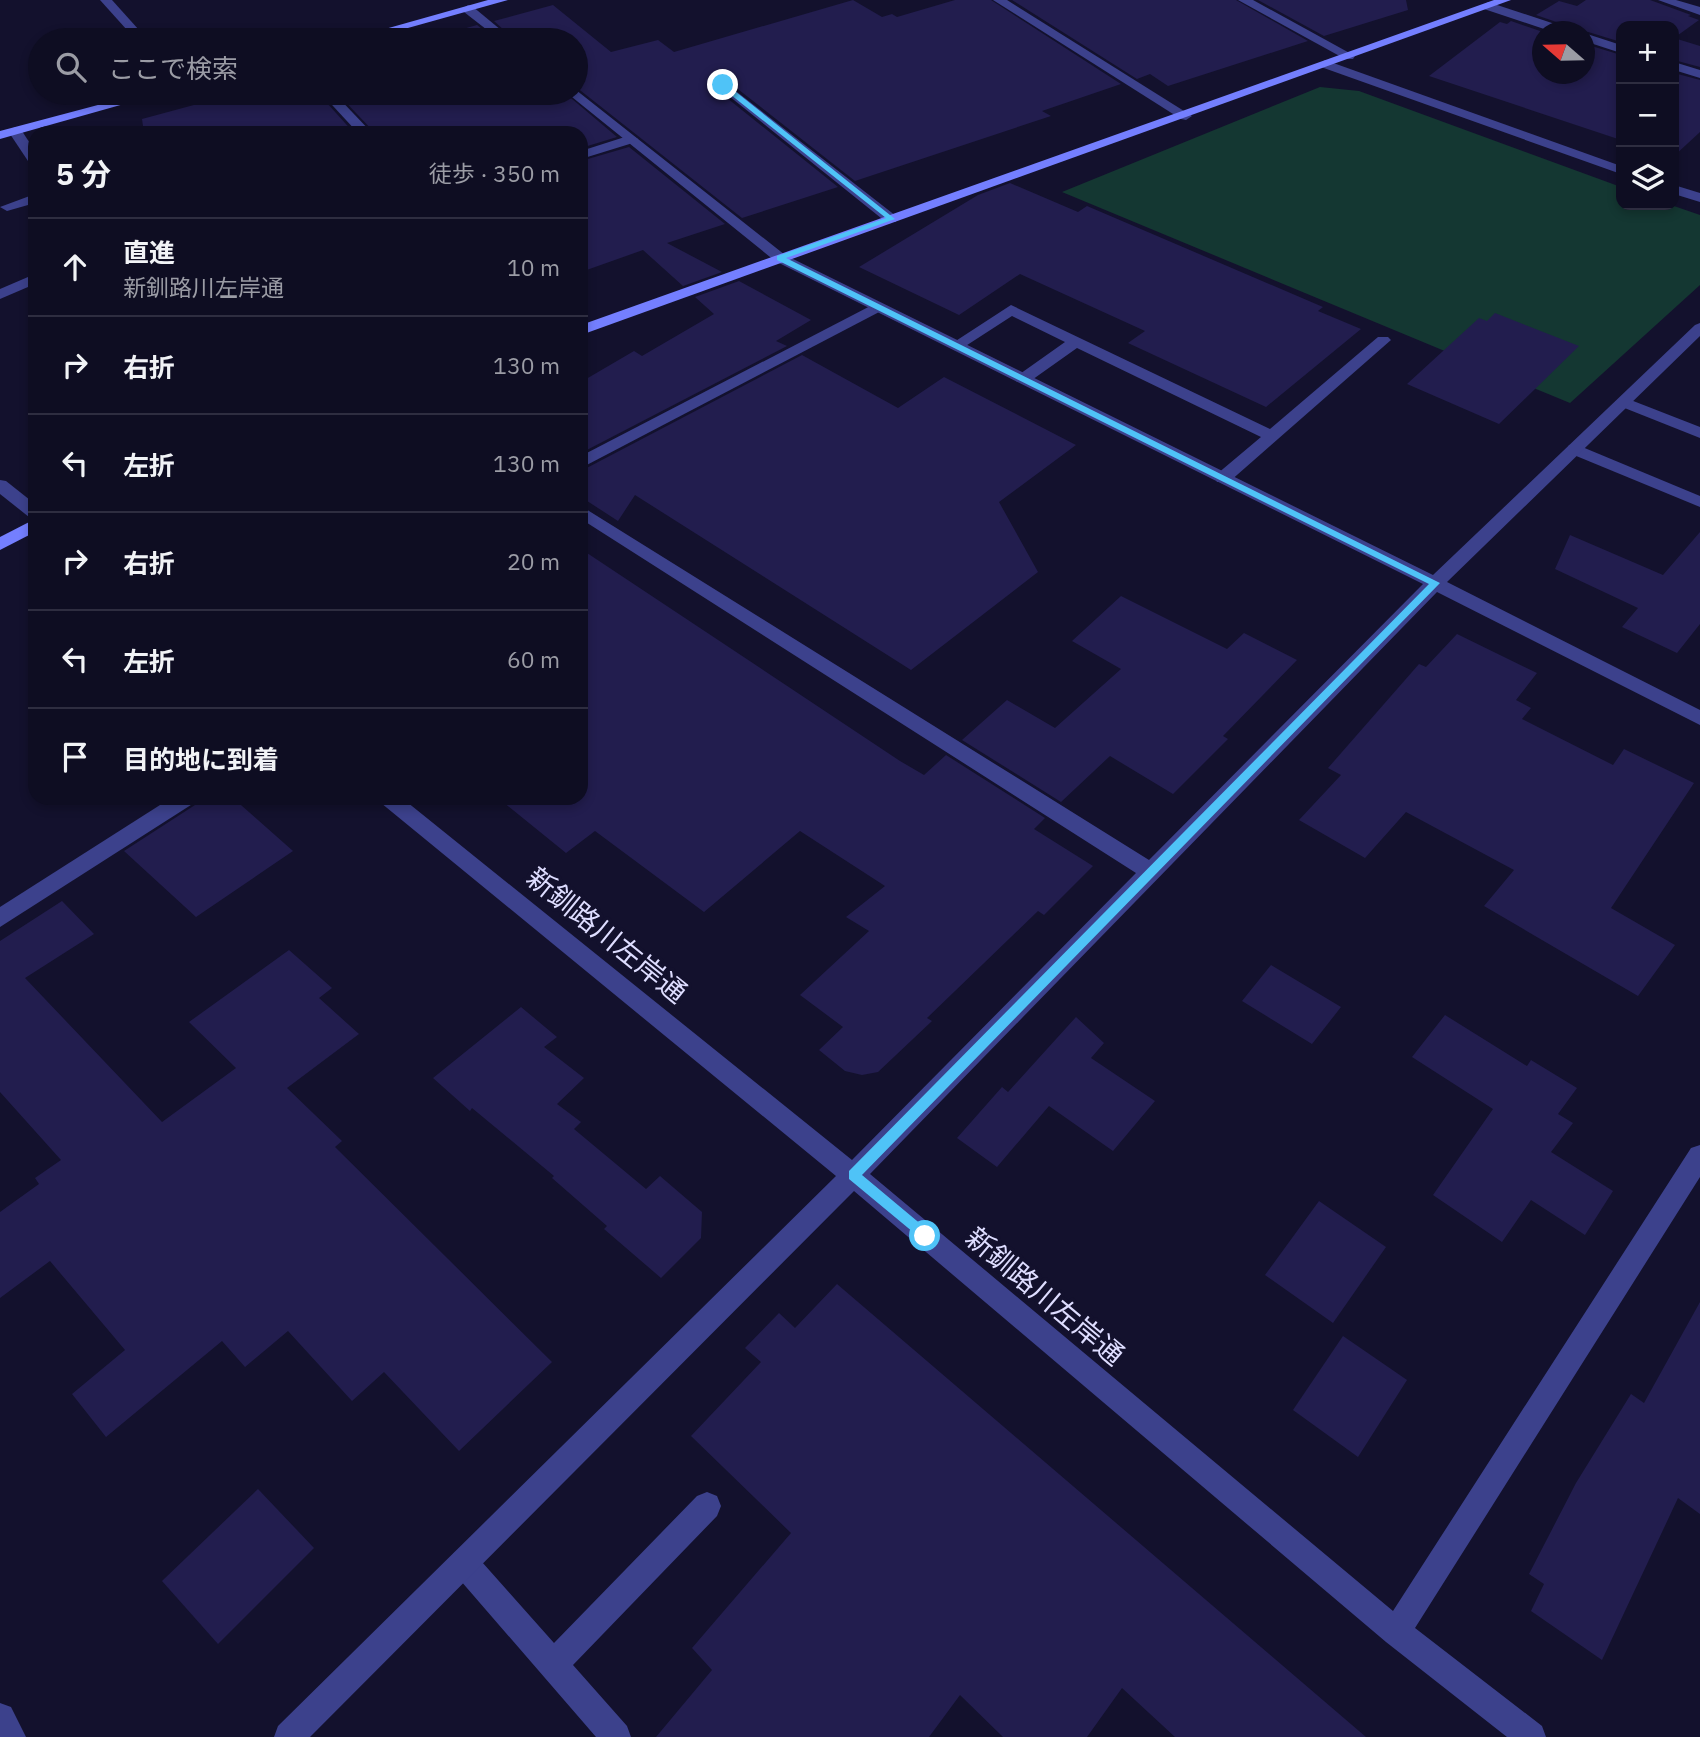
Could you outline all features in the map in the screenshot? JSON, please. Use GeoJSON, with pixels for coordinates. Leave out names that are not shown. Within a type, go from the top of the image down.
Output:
{"type":"FeatureCollection","features":[{"type":"Feature","properties":{"kind":"street"},"geometry":{"type":"LineString","coordinates":[[106,0],[131,28]]}},
{"type":"Feature","properties":{"kind":"street"},"geometry":{"type":"LineString","coordinates":[[397,28],[502,0]]}},
{"type":"Feature","properties":{"kind":"street"},"geometry":{"type":"LineString","coordinates":[[999,0],[1186,116]]}},
{"type":"Feature","properties":{"kind":"street"},"geometry":{"type":"LineString","coordinates":[[1244,0],[1349,56]]}},
{"type":"Feature","properties":{"kind":"street"},"geometry":{"type":"LineString","coordinates":[[588,327],[1505,0]]}},
{"type":"Feature","properties":{"kind":"street"},"geometry":{"type":"LineString","coordinates":[[1664,0],[1700,11]]}},
{"type":"Feature","properties":{"kind":"street"},"geometry":{"type":"LineString","coordinates":[[1488,6],[1533,21]]}},
{"type":"Feature","properties":{"kind":"street"},"geometry":{"type":"LineString","coordinates":[[468,9],[492,28]]}},
{"type":"Feature","properties":{"kind":"street"},"geometry":{"type":"LineString","coordinates":[[1595,41],[1616,47]]}},
{"type":"Feature","properties":{"kind":"street"},"geometry":{"type":"LineString","coordinates":[[1325,64],[1616,168]]}},
{"type":"Feature","properties":{"kind":"street"},"geometry":{"type":"LineString","coordinates":[[1679,68],[1700,74]]}},
{"type":"Feature","properties":{"kind":"street"},"geometry":{"type":"LineString","coordinates":[[723,85],[891,219]]}},
{"type":"Feature","properties":{"kind":"street"},"geometry":{"type":"LineString","coordinates":[[34,126],[112,105]]}},
{"type":"Feature","properties":{"kind":"street"},"geometry":{"type":"LineString","coordinates":[[338,105],[358,126]]}},
{"type":"Feature","properties":{"kind":"street"},"geometry":{"type":"LineString","coordinates":[[588,105],[780,258],[1436,583],[1700,718]]}},
{"type":"Feature","properties":{"kind":"street"},"geometry":{"type":"LineString","coordinates":[[0,135],[28,128]]}},
{"type":"Feature","properties":{"kind":"street"},"geometry":{"type":"LineString","coordinates":[[15,131],[28,150]]}},
{"type":"Feature","properties":{"kind":"street"},"geometry":{"type":"LineString","coordinates":[[588,153],[631,139]]}},
{"type":"Feature","properties":{"kind":"street"},"geometry":{"type":"LineString","coordinates":[[1679,191],[1700,198]]}},
{"type":"Feature","properties":{"kind":"street"},"geometry":{"type":"LineString","coordinates":[[7,207],[28,200]]}},
{"type":"Feature","properties":{"kind":"street"},"geometry":{"type":"LineString","coordinates":[[0,295],[28,281]]}},
{"type":"Feature","properties":{"kind":"street"},"geometry":{"type":"LineString","coordinates":[[588,459],[878,307]]}},
{"type":"Feature","properties":{"kind":"street"},"geometry":{"type":"LineString","coordinates":[[956,346],[1012,310],[1272,436]]}},
{"type":"Feature","properties":{"kind":"street"},"geometry":{"type":"LineString","coordinates":[[289,1737],[853,1175],[1436,583],[1700,328]]}},
{"type":"Feature","properties":{"kind":"street"},"geometry":{"type":"LineString","coordinates":[[1223,478],[1383,340]]}},
{"type":"Feature","properties":{"kind":"street"},"geometry":{"type":"LineString","coordinates":[[1023,379],[1077,341]]}},
{"type":"Feature","properties":{"kind":"street"},"geometry":{"type":"LineString","coordinates":[[1623,401],[1700,433]]}},
{"type":"Feature","properties":{"kind":"street"},"geometry":{"type":"LineString","coordinates":[[1575,449],[1700,502]]}},
{"type":"Feature","properties":{"kind":"street"},"geometry":{"type":"LineString","coordinates":[[0,485],[28,507]]}},
{"type":"Feature","properties":{"kind":"street"},"geometry":{"type":"LineString","coordinates":[[588,515],[1151,872]]}},
{"type":"Feature","properties":{"kind":"street"},"geometry":{"type":"LineString","coordinates":[[0,544],[28,529]]}},
{"type":"Feature","properties":{"kind":"street"},"geometry":{"type":"LineString","coordinates":[[0,918],[176,805]]}},
{"type":"Feature","properties":{"kind":"street","name":"新釧路川左岸通"},"geometry":{"type":"LineString","coordinates":[[397,805],[853,1175],[1396,1632],[1531,1737]]}},
{"type":"Feature","properties":{"kind":"street"},"geometry":{"type":"LineString","coordinates":[[1396,1632],[1700,1156]]}},
{"type":"Feature","properties":{"kind":"street"},"geometry":{"type":"LineString","coordinates":[[553,1665],[707,1506]]}},
{"type":"Feature","properties":{"kind":"street"},"geometry":{"type":"LineString","coordinates":[[464,1563],[616,1737]]}},
{"type":"Feature","properties":{"kind":"street"},"geometry":{"type":"LineString","coordinates":[[0,1718],[10,1737]]}},
{"type":"Feature","properties":{"kind":"green space"},"geometry":{"type":"Polygon","coordinates":[[[1320,87],[1359,91],[1616,185],[1616,210],[1679,210],[1679,208],[1700,215],[1700,285],[1570,403],[1062,192],[1320,87]]]}},
{"type":"Feature","properties":{"kind":"building"},"geometry":{"type":"Polygon","coordinates":[[[853,0],[882,17],[892,14],[897,17],[955,0],[991,0],[1121,84],[1042,111],[1051,116],[855,181],[725,79],[718,79],[717,90],[838,187],[742,218],[588,96],[588,33],[611,52],[658,40],[674,52],[853,0]]]}},
{"type":"Feature","properties":{"kind":"building"},"geometry":{"type":"Polygon","coordinates":[[[1012,0],[1236,0],[1308,41],[1168,86],[1150,74],[1137,79],[1012,0]]]}},
{"type":"Feature","properties":{"kind":"building"},"geometry":{"type":"Polygon","coordinates":[[[1258,0],[1406,0],[1408,10],[1324,36],[1258,0]]]}},
{"type":"Feature","properties":{"kind":"building"},"geometry":{"type":"Polygon","coordinates":[[[1586,0],[1650,0],[1699,20],[1679,34],[1679,21],[1616,21],[1616,40],[1595,34],[1595,21],[1554,21],[1536,15],[1559,1],[1577,6],[1586,0]]]}},
{"type":"Feature","properties":{"kind":"building"},"geometry":{"type":"Polygon","coordinates":[[[553,5],[581,28],[502,28],[494,21],[553,5]]]}},
{"type":"Feature","properties":{"kind":"building"},"geometry":{"type":"Polygon","coordinates":[[[1511,21],[1532,28],[1532,84],[1595,84],[1595,47],[1616,53],[1616,138],[1429,76],[1500,22],[1507,24],[1511,21]]]}},
{"type":"Feature","properties":{"kind":"building"},"geometry":{"type":"Polygon","coordinates":[[[1679,40],[1700,46],[1700,67],[1679,61],[1679,40]]]}},
{"type":"Feature","properties":{"kind":"building"},"geometry":{"type":"Polygon","coordinates":[[[1679,74],[1700,80],[1700,132],[1679,151],[1679,74]]]}},
{"type":"Feature","properties":{"kind":"building"},"geometry":{"type":"Polygon","coordinates":[[[194,105],[329,105],[348,126],[143,126],[142,119],[194,105]]]}},
{"type":"Feature","properties":{"kind":"building"},"geometry":{"type":"Polygon","coordinates":[[[348,105],[579,105],[617,137],[588,146],[588,126],[368,126],[348,105]]]}},
{"type":"Feature","properties":{"kind":"building"},"geometry":{"type":"Polygon","coordinates":[[[629,147],[725,224],[667,243],[722,272],[683,286],[643,250],[588,270],[588,159],[629,147]]]}},
{"type":"Feature","properties":{"kind":"building"},"geometry":{"type":"Polygon","coordinates":[[[1010,183],[1078,212],[1087,206],[1323,307],[1318,311],[1361,329],[1266,407],[1128,343],[1145,331],[1020,274],[959,315],[859,267],[978,195],[1010,183]]]}},
{"type":"Feature","properties":{"kind":"building"},"geometry":{"type":"Polygon","coordinates":[[[739,281],[811,320],[776,341],[787,346],[588,449],[588,378],[634,351],[642,356],[714,314],[695,297],[739,281]]]}},
{"type":"Feature","properties":{"kind":"building"},"geometry":{"type":"Polygon","coordinates":[[[1495,313],[1579,346],[1499,424],[1407,384],[1479,318],[1487,321],[1495,313]]]}},
{"type":"Feature","properties":{"kind":"building"},"geometry":{"type":"Polygon","coordinates":[[[802,355],[898,408],[944,377],[1076,445],[999,502],[1038,572],[911,670],[635,495],[618,521],[588,502],[588,467],[802,355]]]}},
{"type":"Feature","properties":{"kind":"building"},"geometry":{"type":"Polygon","coordinates":[[[1700,532],[1700,624],[1677,653],[1622,627],[1638,608],[1555,569],[1570,535],[1663,575],[1700,532]]]}},
{"type":"Feature","properties":{"kind":"building"},"geometry":{"type":"Polygon","coordinates":[[[588,554],[924,775],[946,755],[1045,818],[1034,829],[1093,866],[1044,915],[1038,911],[927,1018],[932,1021],[878,1072],[862,1075],[845,1071],[819,1050],[843,1027],[800,995],[869,931],[846,917],[885,886],[800,831],[704,912],[595,831],[566,853],[507,805],[588,805],[588,554]]]}},
{"type":"Feature","properties":{"kind":"building"},"geometry":{"type":"Polygon","coordinates":[[[1121,596],[1227,649],[1244,633],[1297,660],[1223,736],[1228,739],[1173,794],[1110,756],[1061,802],[962,740],[1007,700],[1055,728],[1121,669],[1072,641],[1121,596]]]}},
{"type":"Feature","properties":{"kind":"building"},"geometry":{"type":"Polygon","coordinates":[[[1457,634],[1537,673],[1516,700],[1531,708],[1522,719],[1613,765],[1624,749],[1694,783],[1611,908],[1675,945],[1638,996],[1484,906],[1514,870],[1406,812],[1365,858],[1299,820],[1341,775],[1328,768],[1419,664],[1426,667],[1457,634]]]}},
{"type":"Feature","properties":{"kind":"building"},"geometry":{"type":"Polygon","coordinates":[[[195,805],[241,805],[293,851],[196,917],[124,851],[195,805]]]}},
{"type":"Feature","properties":{"kind":"building"},"geometry":{"type":"Polygon","coordinates":[[[62,901],[94,934],[25,978],[162,1122],[236,1068],[189,1022],[289,950],[332,988],[319,998],[359,1034],[287,1088],[342,1141],[335,1147],[552,1362],[459,1451],[384,1372],[352,1401],[288,1331],[245,1367],[222,1341],[106,1437],[72,1394],[125,1350],[50,1261],[0,1298],[0,1212],[39,1184],[35,1178],[61,1160],[0,1092],[0,941],[62,901]]]}},
{"type":"Feature","properties":{"kind":"building"},"geometry":{"type":"Polygon","coordinates":[[[1271,965],[1341,1007],[1312,1044],[1242,1001],[1271,965]]]}},
{"type":"Feature","properties":{"kind":"building"},"geometry":{"type":"Polygon","coordinates":[[[521,1007],[557,1037],[544,1047],[584,1078],[557,1104],[581,1122],[574,1129],[646,1189],[660,1176],[702,1212],[701,1238],[661,1278],[604,1229],[607,1226],[552,1178],[554,1176],[472,1108],[470,1111],[433,1078],[521,1007]]]}},
{"type":"Feature","properties":{"kind":"building"},"geometry":{"type":"Polygon","coordinates":[[[1445,1015],[1527,1066],[1531,1060],[1577,1088],[1558,1114],[1573,1123],[1551,1152],[1613,1191],[1585,1235],[1531,1200],[1502,1242],[1433,1195],[1493,1109],[1412,1057],[1445,1015]]]}},
{"type":"Feature","properties":{"kind":"building"},"geometry":{"type":"Polygon","coordinates":[[[1076,1017],[1104,1043],[1091,1058],[1155,1101],[1113,1151],[1049,1106],[997,1167],[957,1138],[1002,1087],[1008,1092],[1076,1017]]]}},
{"type":"Feature","properties":{"kind":"building"},"geometry":{"type":"Polygon","coordinates":[[[1319,1201],[1386,1247],[1333,1323],[1265,1275],[1319,1201]]]}},
{"type":"Feature","properties":{"kind":"building"},"geometry":{"type":"Polygon","coordinates":[[[837,1284],[1366,1737],[1175,1737],[1122,1688],[1087,1737],[1003,1737],[960,1695],[929,1737],[656,1737],[712,1670],[692,1648],[791,1533],[691,1436],[761,1362],[745,1348],[779,1313],[795,1328],[837,1284]]]}},
{"type":"Feature","properties":{"kind":"building"},"geometry":{"type":"Polygon","coordinates":[[[1700,1302],[1700,1514],[1678,1498],[1602,1660],[1531,1611],[1544,1584],[1529,1574],[1576,1483],[1631,1394],[1644,1403],[1700,1302]]]}},
{"type":"Feature","properties":{"kind":"building"},"geometry":{"type":"Polygon","coordinates":[[[1343,1336],[1407,1380],[1358,1457],[1293,1410],[1343,1336]]]}},
{"type":"Feature","properties":{"kind":"building"},"geometry":{"type":"Polygon","coordinates":[[[258,1489],[314,1548],[218,1644],[162,1581],[258,1489]]]}},
{"type":"Feature","properties":{"kind":"route"},"geometry":{"type":"LineString","coordinates":[[723,85],[891,219],[780,258],[1436,583],[853,1175],[925,1236]]}}]}
